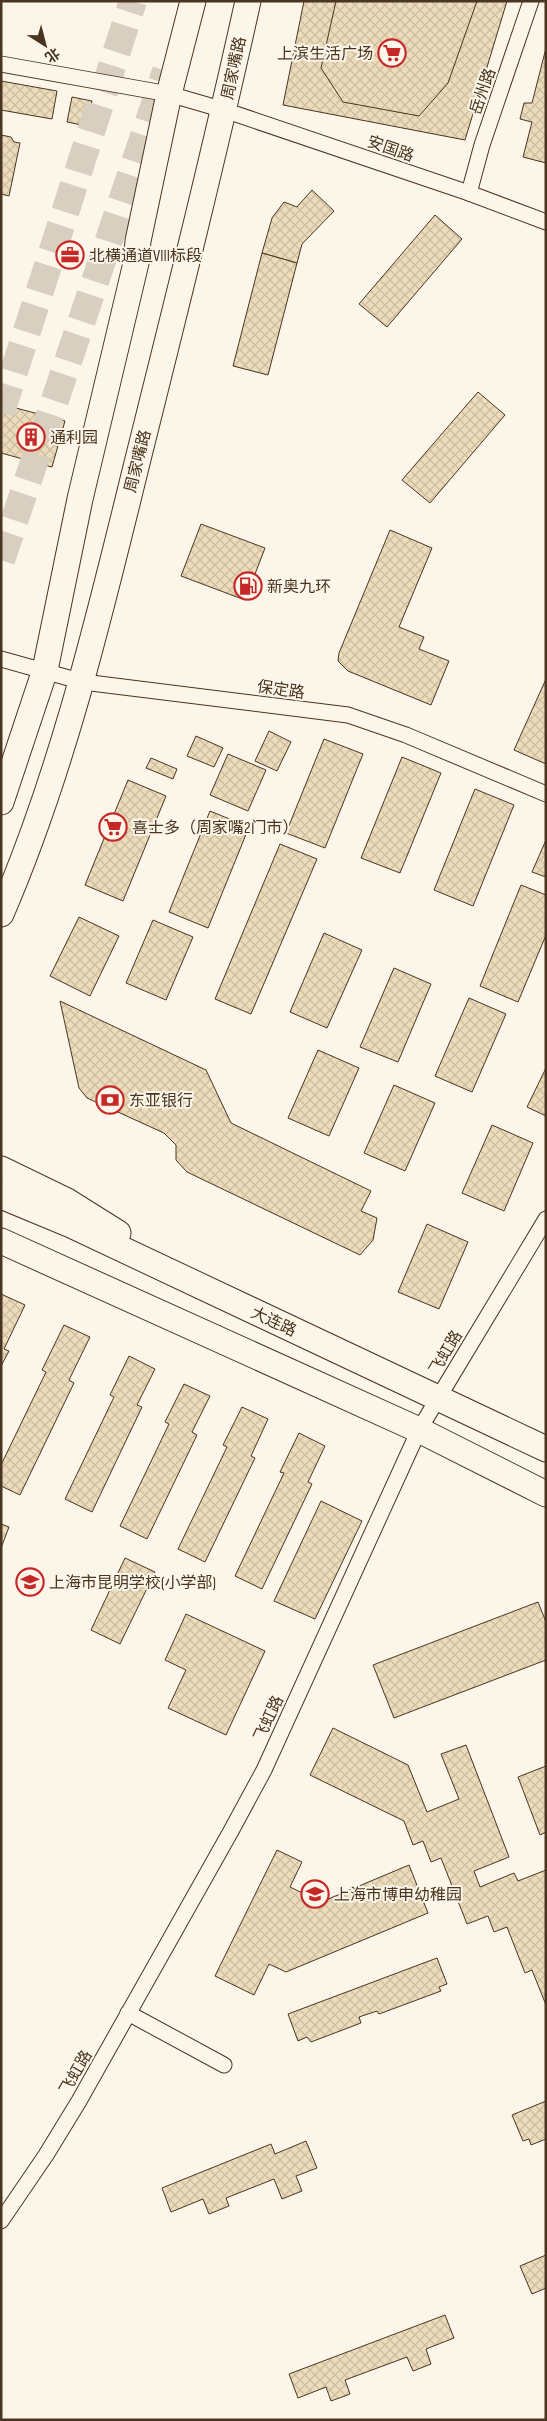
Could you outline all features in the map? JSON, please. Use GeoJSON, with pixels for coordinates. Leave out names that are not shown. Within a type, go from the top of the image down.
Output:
{"type":"FeatureCollection","features":[{"type":"Feature","properties":{"kind":"main road"},"geometry":{"type":"LineString","coordinates":[[1,802],[45,670],[80,499],[136,263],[138,240],[169,94],[192,1]]}},
{"type":"Feature","properties":{"kind":"main road","name":"周家嘴路"},"geometry":{"type":"LineString","coordinates":[[1,914],[40,814],[83,682],[224,110],[248,1]]}},
{"type":"Feature","properties":{"kind":"main road"},"geometry":{"type":"LineString","coordinates":[[1,1169],[67,1201],[135,1246],[156,1265]]}},
{"type":"Feature","properties":{"kind":"main road","name":"大连路"},"geometry":{"type":"LineString","coordinates":[[1,1196],[156,1265],[436,1399],[546,1449]]}},
{"type":"Feature","properties":{"kind":"main road"},"geometry":{"type":"LineString","coordinates":[[1,1241],[419,1430],[546,1494]]}},
{"type":"Feature","properties":{"kind":"street","name":"岳州路"},"geometry":{"type":"LineString","coordinates":[[469,193],[482,144],[531,1]]}},
{"type":"Feature","properties":{"kind":"street"},"geometry":{"type":"LineString","coordinates":[[1,64],[169,94]]}},
{"type":"Feature","properties":{"kind":"street","name":"安国路"},"geometry":{"type":"LineString","coordinates":[[169,94],[224,110],[469,193],[546,222]]}},
{"type":"Feature","properties":{"kind":"street","name":"保定路"},"geometry":{"type":"LineString","coordinates":[[1,660],[45,670],[83,682],[348,716],[406,735],[546,794]]}},
{"type":"Feature","properties":{"kind":"street","name":"飞虹路"},"geometry":{"type":"LineString","coordinates":[[1,2221],[46,2156],[264,1770],[419,1430],[546,1219]]}},
{"type":"Feature","properties":{"kind":"street"},"geometry":{"type":"LineString","coordinates":[[128,2013],[224,2065]]}},
{"type":"Feature","properties":{"kind":"building","name":"上滨生活广场"},"geometry":{"type":"Polygon","coordinates":[[[304,1],[507,1],[465,140],[283,105],[304,1]]]}},
{"type":"Feature","properties":{"kind":"building"},"geometry":{"type":"Polygon","coordinates":[[[336,1],[477,1],[448,83],[419,116],[343,102],[321,68],[336,1]]]}},
{"type":"Feature","properties":{"kind":"building"},"geometry":{"type":"Polygon","coordinates":[[[546,48],[546,163],[523,157],[532,122],[520,119],[524,103],[532,103],[546,48]]]}},
{"type":"Feature","properties":{"kind":"building"},"geometry":{"type":"Polygon","coordinates":[[[1,81],[57,91],[52,119],[1,110],[1,81]]]}},
{"type":"Feature","properties":{"kind":"building"},"geometry":{"type":"Polygon","coordinates":[[[72,97],[92,101],[87,126],[67,122],[72,97]]]}},
{"type":"Feature","properties":{"kind":"building"},"geometry":{"type":"Polygon","coordinates":[[[1,135],[11,137],[14,142],[20,143],[9,196],[1,194],[1,135]]]}},
{"type":"Feature","properties":{"kind":"building"},"geometry":{"type":"Polygon","coordinates":[[[312,190],[334,211],[302,244],[297,263],[262,253],[272,218],[284,202],[297,207],[312,190]]]}},
{"type":"Feature","properties":{"kind":"building"},"geometry":{"type":"Polygon","coordinates":[[[435,215],[462,239],[387,327],[359,304],[435,215]]]}},
{"type":"Feature","properties":{"kind":"building"},"geometry":{"type":"Polygon","coordinates":[[[262,253],[297,263],[268,375],[233,366],[262,253]]]}},
{"type":"Feature","properties":{"kind":"building"},"geometry":{"type":"Polygon","coordinates":[[[478,392],[505,415],[430,503],[402,480],[478,392]]]}},
{"type":"Feature","properties":{"kind":"building","name":"通利园"},"geometry":{"type":"Polygon","coordinates":[[[1,404],[65,421],[52,467],[1,453],[1,404]]]}},
{"type":"Feature","properties":{"kind":"building"},"geometry":{"type":"Polygon","coordinates":[[[201,524],[265,548],[245,600],[181,576],[201,524]]]}},
{"type":"Feature","properties":{"kind":"building"},"geometry":{"type":"Polygon","coordinates":[[[390,530],[432,548],[399,627],[424,637],[419,649],[449,661],[431,705],[348,671],[338,661],[339,653],[390,530]]]}},
{"type":"Feature","properties":{"kind":"building"},"geometry":{"type":"Polygon","coordinates":[[[546,679],[546,764],[514,750],[546,679]]]}},
{"type":"Feature","properties":{"kind":"building"},"geometry":{"type":"Polygon","coordinates":[[[269,731],[291,742],[277,771],[255,761],[269,731]]]}},
{"type":"Feature","properties":{"kind":"building"},"geometry":{"type":"Polygon","coordinates":[[[196,736],[223,748],[214,767],[187,756],[196,736]]]}},
{"type":"Feature","properties":{"kind":"building"},"geometry":{"type":"Polygon","coordinates":[[[324,739],[363,754],[325,848],[286,833],[324,739]]]}},
{"type":"Feature","properties":{"kind":"building"},"geometry":{"type":"Polygon","coordinates":[[[228,754],[266,770],[248,811],[210,795],[228,754]]]}},
{"type":"Feature","properties":{"kind":"building"},"geometry":{"type":"Polygon","coordinates":[[[402,757],[441,773],[400,873],[361,858],[402,757]]]}},
{"type":"Feature","properties":{"kind":"building"},"geometry":{"type":"Polygon","coordinates":[[[151,758],[177,769],[173,779],[146,768],[151,758]]]}},
{"type":"Feature","properties":{"kind":"building"},"geometry":{"type":"Polygon","coordinates":[[[128,780],[166,796],[123,901],[85,885],[128,780]]]}},
{"type":"Feature","properties":{"kind":"building"},"geometry":{"type":"Polygon","coordinates":[[[475,789],[514,805],[473,906],[434,890],[475,789]]]}},
{"type":"Feature","properties":{"kind":"building"},"geometry":{"type":"Polygon","coordinates":[[[210,811],[249,827],[208,928],[169,912],[210,811]]]}},
{"type":"Feature","properties":{"kind":"building"},"geometry":{"type":"Polygon","coordinates":[[[546,840],[546,877],[532,872],[546,840]]]}},
{"type":"Feature","properties":{"kind":"building"},"geometry":{"type":"Polygon","coordinates":[[[280,844],[317,859],[251,1014],[215,999],[280,844]]]}},
{"type":"Feature","properties":{"kind":"building"},"geometry":{"type":"Polygon","coordinates":[[[521,885],[546,895],[546,935],[518,1002],[480,986],[521,885]]]}},
{"type":"Feature","properties":{"kind":"building"},"geometry":{"type":"Polygon","coordinates":[[[79,917],[119,936],[90,996],[50,976],[79,917]]]}},
{"type":"Feature","properties":{"kind":"building"},"geometry":{"type":"Polygon","coordinates":[[[153,920],[193,937],[166,1000],[126,983],[153,920]]]}},
{"type":"Feature","properties":{"kind":"building"},"geometry":{"type":"Polygon","coordinates":[[[324,933],[362,950],[327,1028],[290,1012],[324,933]]]}},
{"type":"Feature","properties":{"kind":"building"},"geometry":{"type":"Polygon","coordinates":[[[394,968],[431,984],[398,1062],[360,1047],[394,968]]]}},
{"type":"Feature","properties":{"kind":"building"},"geometry":{"type":"Polygon","coordinates":[[[469,998],[506,1014],[472,1092],[435,1076],[469,998]]]}},
{"type":"Feature","properties":{"kind":"building"},"geometry":{"type":"Polygon","coordinates":[[[60,1001],[206,1070],[231,1123],[371,1191],[361,1211],[377,1218],[373,1240],[360,1255],[187,1172],[176,1160],[176,1145],[164,1133],[87,1098],[79,1088],[60,1001]]]}},
{"type":"Feature","properties":{"kind":"building"},"geometry":{"type":"Polygon","coordinates":[[[318,1050],[359,1068],[329,1136],[288,1118],[318,1050]]]}},
{"type":"Feature","properties":{"kind":"building"},"geometry":{"type":"Polygon","coordinates":[[[546,1068],[546,1116],[527,1107],[546,1068]]]}},
{"type":"Feature","properties":{"kind":"building"},"geometry":{"type":"Polygon","coordinates":[[[394,1085],[435,1103],[405,1171],[364,1153],[394,1085]]]}},
{"type":"Feature","properties":{"kind":"building"},"geometry":{"type":"Polygon","coordinates":[[[492,1125],[533,1143],[504,1211],[462,1193],[492,1125]]]}},
{"type":"Feature","properties":{"kind":"building"},"geometry":{"type":"Polygon","coordinates":[[[427,1224],[468,1242],[439,1309],[398,1292],[427,1224]]]}},
{"type":"Feature","properties":{"kind":"building"},"geometry":{"type":"Polygon","coordinates":[[[1,1294],[25,1305],[4,1349],[9,1351],[1,1366],[1,1294]]]}},
{"type":"Feature","properties":{"kind":"building"},"geometry":{"type":"Polygon","coordinates":[[[64,1325],[90,1337],[69,1380],[74,1383],[20,1495],[1,1486],[1,1465],[46,1372],[42,1370],[64,1325]]]}},
{"type":"Feature","properties":{"kind":"building"},"geometry":{"type":"Polygon","coordinates":[[[129,1356],[155,1369],[137,1405],[142,1407],[92,1512],[65,1499],[114,1397],[110,1395],[129,1356]]]}},
{"type":"Feature","properties":{"kind":"building"},"geometry":{"type":"Polygon","coordinates":[[[184,1384],[210,1396],[192,1432],[197,1435],[147,1539],[120,1526],[169,1424],[165,1422],[184,1384]]]}},
{"type":"Feature","properties":{"kind":"building"},"geometry":{"type":"Polygon","coordinates":[[[242,1407],[268,1419],[251,1456],[255,1458],[205,1562],[178,1549],[227,1447],[223,1445],[242,1407]]]}},
{"type":"Feature","properties":{"kind":"building"},"geometry":{"type":"Polygon","coordinates":[[[299,1433],[325,1446],[308,1482],[312,1484],[262,1589],[235,1576],[284,1473],[280,1472],[299,1433]]]}},
{"type":"Feature","properties":{"kind":"building"},"geometry":{"type":"Polygon","coordinates":[[[321,1501],[362,1521],[315,1619],[274,1601],[321,1501]]]}},
{"type":"Feature","properties":{"kind":"building"},"geometry":{"type":"Polygon","coordinates":[[[1,1524],[9,1527],[1,1548],[1,1524]]]}},
{"type":"Feature","properties":{"kind":"building"},"geometry":{"type":"Polygon","coordinates":[[[125,1558],[155,1572],[120,1644],[91,1630],[125,1558]]]}},
{"type":"Feature","properties":{"kind":"building"},"geometry":{"type":"Polygon","coordinates":[[[538,1602],[546,1622],[546,1660],[394,1718],[373,1665],[538,1602]]]}},
{"type":"Feature","properties":{"kind":"building"},"geometry":{"type":"Polygon","coordinates":[[[186,1614],[265,1651],[226,1735],[168,1708],[186,1670],[165,1660],[186,1614]]]}},
{"type":"Feature","properties":{"kind":"building"},"geometry":{"type":"Polygon","coordinates":[[[333,1728],[408,1765],[427,1812],[459,1799],[441,1754],[466,1745],[509,1857],[474,1871],[480,1887],[514,1873],[518,1881],[546,1870],[546,2005],[532,1970],[525,1973],[507,1927],[494,1932],[488,1916],[467,1924],[441,1858],[431,1862],[423,1841],[413,1845],[404,1821],[310,1775],[333,1728]]]}},
{"type":"Feature","properties":{"kind":"building"},"geometry":{"type":"Polygon","coordinates":[[[546,1766],[546,1832],[540,1835],[518,1777],[546,1766]]]}},
{"type":"Feature","properties":{"kind":"building"},"geometry":{"type":"Polygon","coordinates":[[[277,1850],[302,1862],[290,1887],[321,1902],[409,1865],[428,1913],[286,1972],[269,1964],[254,1995],[215,1976],[277,1850]]]}},
{"type":"Feature","properties":{"kind":"building"},"geometry":{"type":"Polygon","coordinates":[[[437,1958],[447,1984],[439,1987],[441,1991],[379,2014],[377,2011],[359,2017],[361,2023],[311,2042],[307,2037],[298,2041],[288,2014],[437,1958]]]}},
{"type":"Feature","properties":{"kind":"building"},"geometry":{"type":"Polygon","coordinates":[[[546,2101],[546,2139],[531,2145],[529,2139],[523,2141],[512,2115],[546,2101]]]}},
{"type":"Feature","properties":{"kind":"building"},"geometry":{"type":"Polygon","coordinates":[[[306,2141],[317,2168],[296,2176],[302,2191],[282,2199],[274,2179],[226,2198],[229,2206],[209,2214],[203,2199],[171,2212],[162,2188],[271,2144],[275,2154],[306,2141]]]}},
{"type":"Feature","properties":{"kind":"building"},"geometry":{"type":"Polygon","coordinates":[[[546,2255],[546,2288],[532,2294],[520,2266],[546,2255]]]}},
{"type":"Feature","properties":{"kind":"building"},"geometry":{"type":"Polygon","coordinates":[[[445,2315],[454,2338],[426,2349],[431,2364],[413,2371],[407,2357],[345,2380],[350,2394],[331,2401],[326,2387],[298,2398],[289,2374],[445,2315]]]}},
{"type":"Feature","properties":{"kind":"tunnel"},"geometry":{"type":"LineString","coordinates":[[1,412],[133,1]]}},
{"type":"Feature","properties":{"kind":"tunnel"},"geometry":{"type":"LineString","coordinates":[[1,560],[166,71]]}},
{"type":"Feature","properties":{"kind":"place","name":"上滨生活广场"},"geometry":{"type":"Point","coordinates":[392,53]}},
{"type":"Feature","properties":{"kind":"place","name":"北横通道VIII标段"},"geometry":{"type":"Point","coordinates":[70,255]}},
{"type":"Feature","properties":{"kind":"place","name":"通利园"},"geometry":{"type":"Point","coordinates":[31,437]}},
{"type":"Feature","properties":{"kind":"place","name":"新奥九环"},"geometry":{"type":"Point","coordinates":[248,586]}},
{"type":"Feature","properties":{"kind":"place","name":"喜士多（周家嘴2门市）"},"geometry":{"type":"Point","coordinates":[113,827]}},
{"type":"Feature","properties":{"kind":"place","name":"东亚银行"},"geometry":{"type":"Point","coordinates":[110,1100]}},
{"type":"Feature","properties":{"kind":"place","name":"上海市昆明学校(小学部)"},"geometry":{"type":"Point","coordinates":[30,1582]}},
{"type":"Feature","properties":{"kind":"place","name":"上海市博申幼稚园"},"geometry":{"type":"Point","coordinates":[315,1894]}}]}
